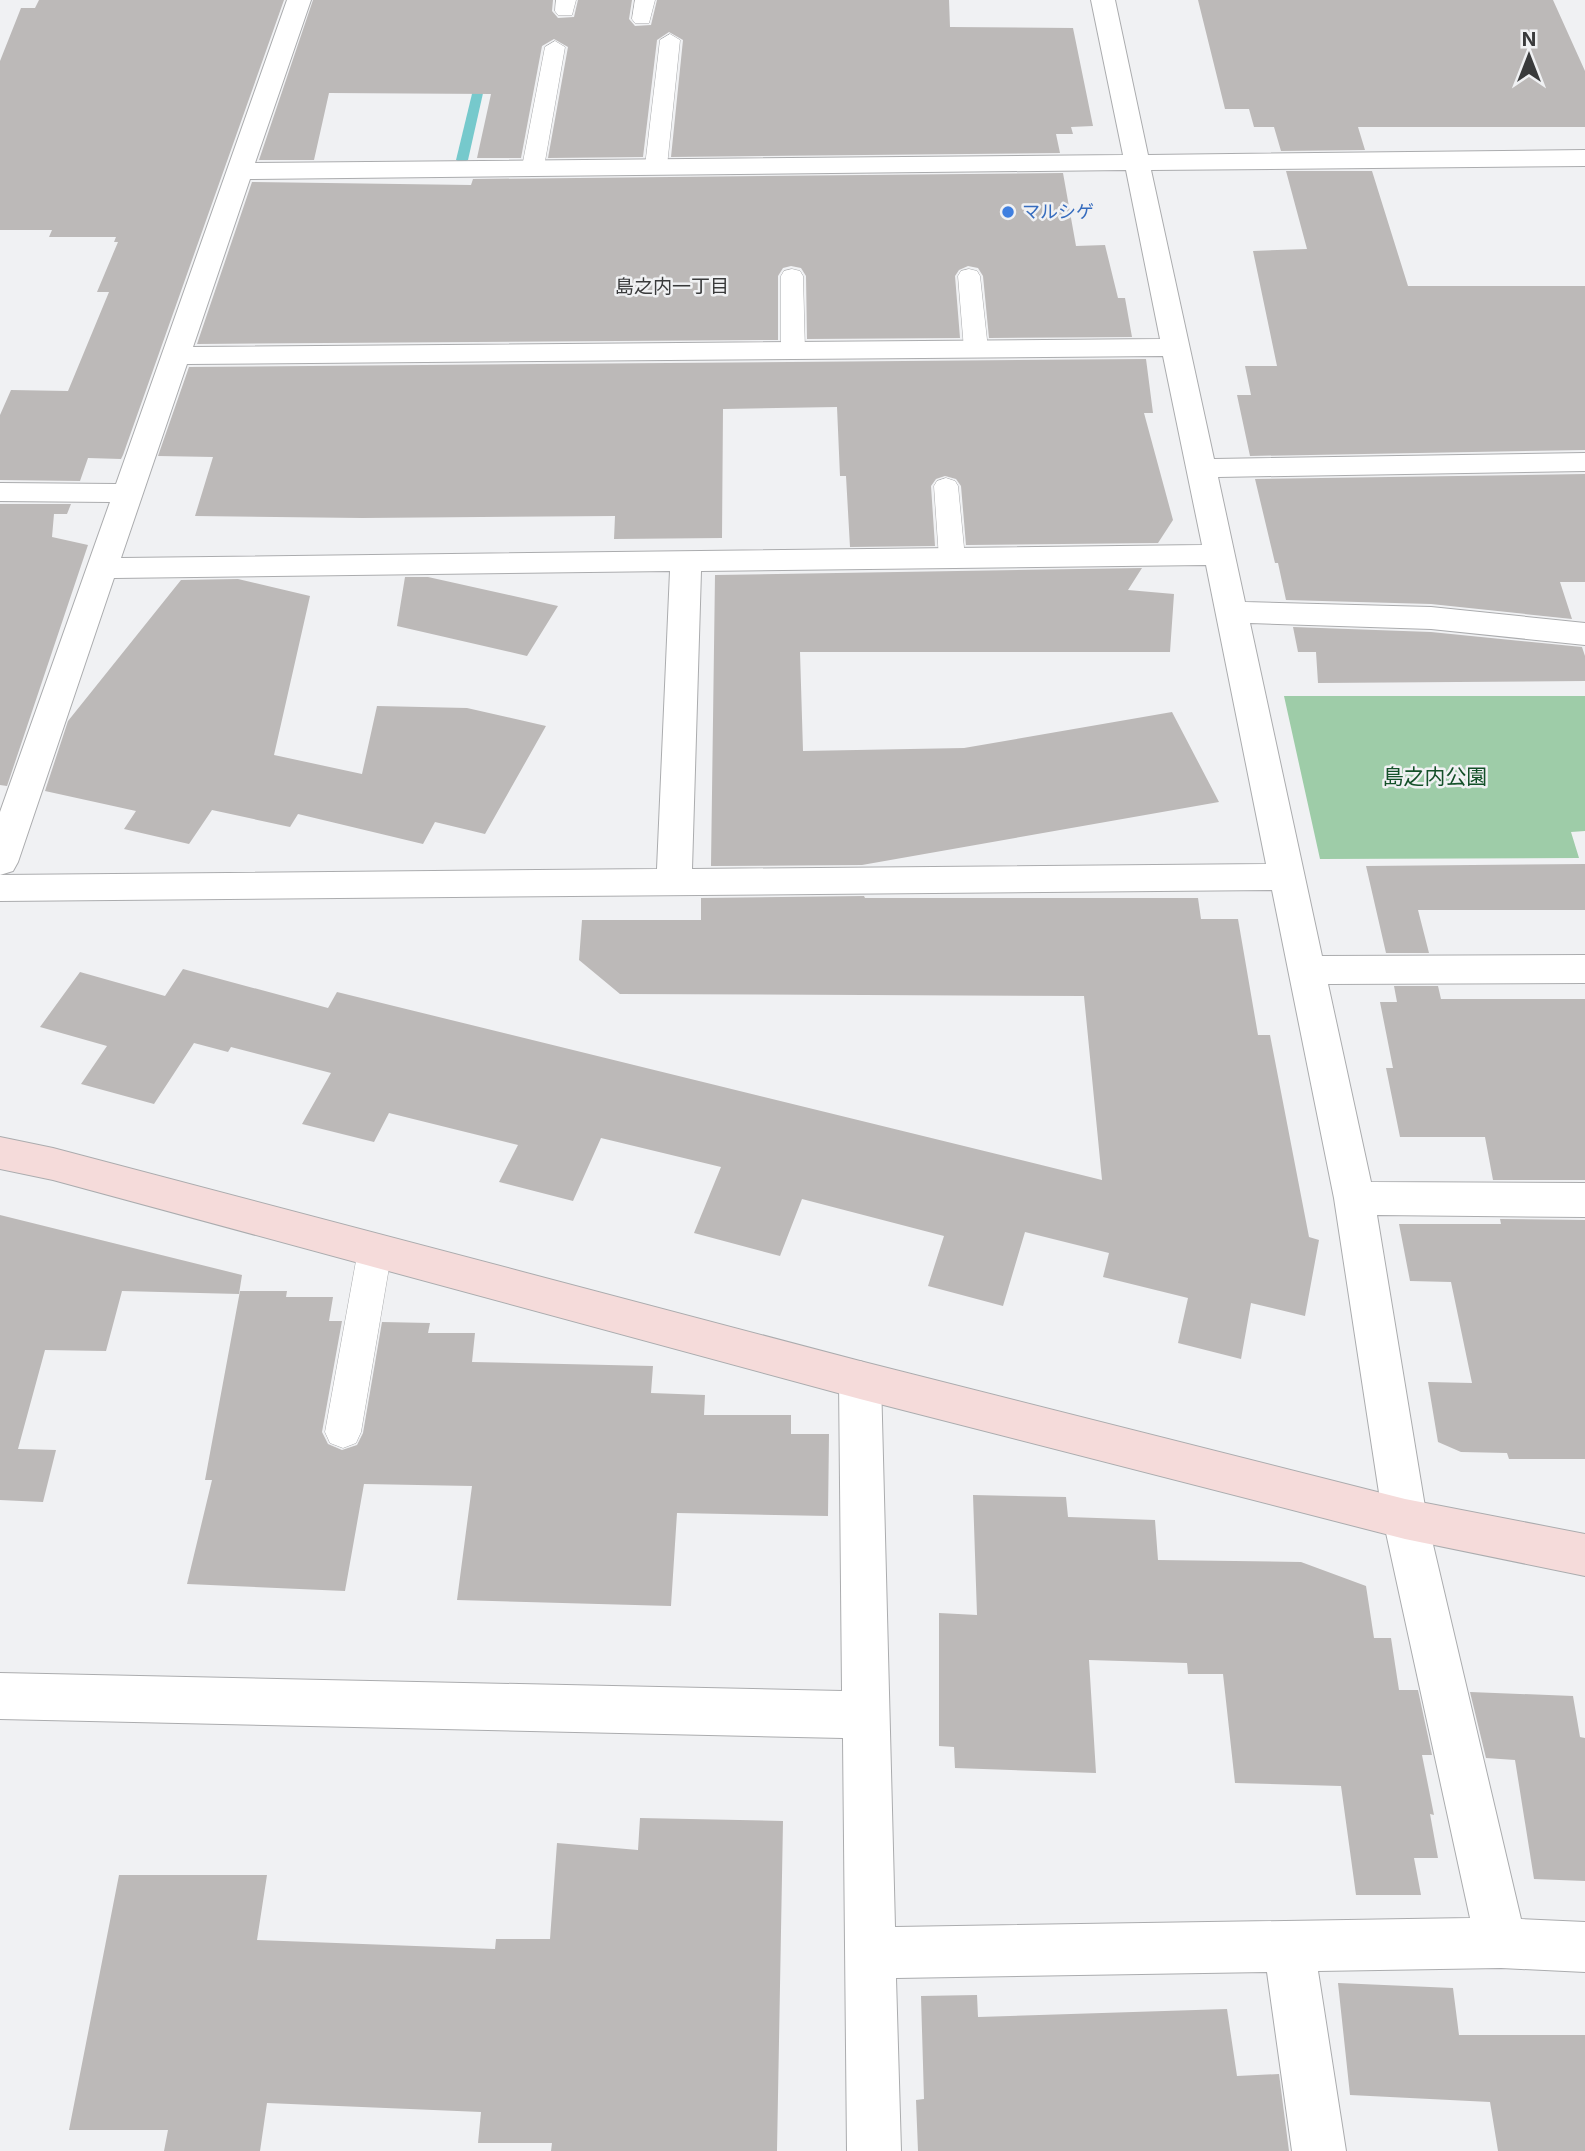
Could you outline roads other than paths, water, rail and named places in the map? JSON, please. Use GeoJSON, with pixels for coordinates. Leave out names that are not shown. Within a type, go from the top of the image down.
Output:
{"type":"FeatureCollection","features":[{"type":"Feature","properties":{"kind":"street"},"geometry":{"type":"LineString","coordinates":[[0,862],[299,0]]}},
{"type":"Feature","properties":{"kind":"street"},"geometry":{"type":"LineString","coordinates":[[1103,0],[1139,160],[1354,1198],[1405,1519],[1501,1943]]}},
{"type":"Feature","properties":{"kind":"street"},"geometry":{"type":"LineString","coordinates":[[239,171],[1139,160],[1585,158]]}},
{"type":"Feature","properties":{"kind":"street"},"geometry":{"type":"LineString","coordinates":[[174,356],[1177,347]]}},
{"type":"Feature","properties":{"kind":"street"},"geometry":{"type":"LineString","coordinates":[[1202,468],[1585,462]]}},
{"type":"Feature","properties":{"kind":"street"},"geometry":{"type":"LineString","coordinates":[[0,492],[126,493]]}},
{"type":"Feature","properties":{"kind":"street"},"geometry":{"type":"LineString","coordinates":[[102,568],[1220,555]]}},
{"type":"Feature","properties":{"kind":"street"},"geometry":{"type":"LineString","coordinates":[[674,882],[686,561]]}},
{"type":"Feature","properties":{"kind":"street"},"geometry":{"type":"LineString","coordinates":[[1231,612],[1431,618],[1585,634]]}},
{"type":"Feature","properties":{"kind":"street"},"geometry":{"type":"LineString","coordinates":[[0,888],[1287,877]]}},
{"type":"Feature","properties":{"kind":"street"},"geometry":{"type":"LineString","coordinates":[[1306,970],[1585,969]]}},
{"type":"Feature","properties":{"kind":"street"},"geometry":{"type":"LineString","coordinates":[[0,1153],[53,1164],[860,1380],[1405,1519],[1585,1555]]}},
{"type":"Feature","properties":{"kind":"street"},"geometry":{"type":"LineString","coordinates":[[1354,1198],[1585,1200]]}},
{"type":"Feature","properties":{"kind":"street"},"geometry":{"type":"LineString","coordinates":[[860,1380],[874,2151]]}},
{"type":"Feature","properties":{"kind":"street"},"geometry":{"type":"LineString","coordinates":[[0,1696],[866,1716]]}},
{"type":"Feature","properties":{"kind":"street"},"geometry":{"type":"LineString","coordinates":[[870,1953],[1501,1943],[1585,1947]]}},
{"type":"Feature","properties":{"kind":"street"},"geometry":{"type":"LineString","coordinates":[[1289,1945],[1319,2151]]}},
{"type":"Feature","properties":{"kind":"lane"},"geometry":{"type":"LineString","coordinates":[[656,166],[670,40]]}},
{"type":"Feature","properties":{"kind":"lane"},"geometry":{"type":"LineString","coordinates":[[533,167],[555,47]]}},
{"type":"Feature","properties":{"kind":"lane"},"geometry":{"type":"LineString","coordinates":[[792,276],[793,351]]}},
{"type":"Feature","properties":{"kind":"lane"},"geometry":{"type":"LineString","coordinates":[[969,276],[976,349]]}},
{"type":"Feature","properties":{"kind":"lane"},"geometry":{"type":"LineString","coordinates":[[946,486],[952,558]]}},
{"type":"Feature","properties":{"kind":"lane"},"geometry":{"type":"LineString","coordinates":[[343,1432],[375,1250]]}},
{"type":"Feature","properties":{"kind":"waterway"},"geometry":{"type":"LineString","coordinates":[[462,160],[482,71]]}},
{"type":"Feature","properties":{"kind":"place","name":"マルシゲ"},"geometry":{"type":"Point","coordinates":[1008,212]}},
{"type":"Feature","properties":{"kind":"district","name":"島之内一丁目"},"geometry":{"type":"Point","coordinates":[672,286]}},
{"type":"Feature","properties":{"kind":"park label","name":"島之内公園"},"geometry":{"type":"Point","coordinates":[1435,777]}}]}
